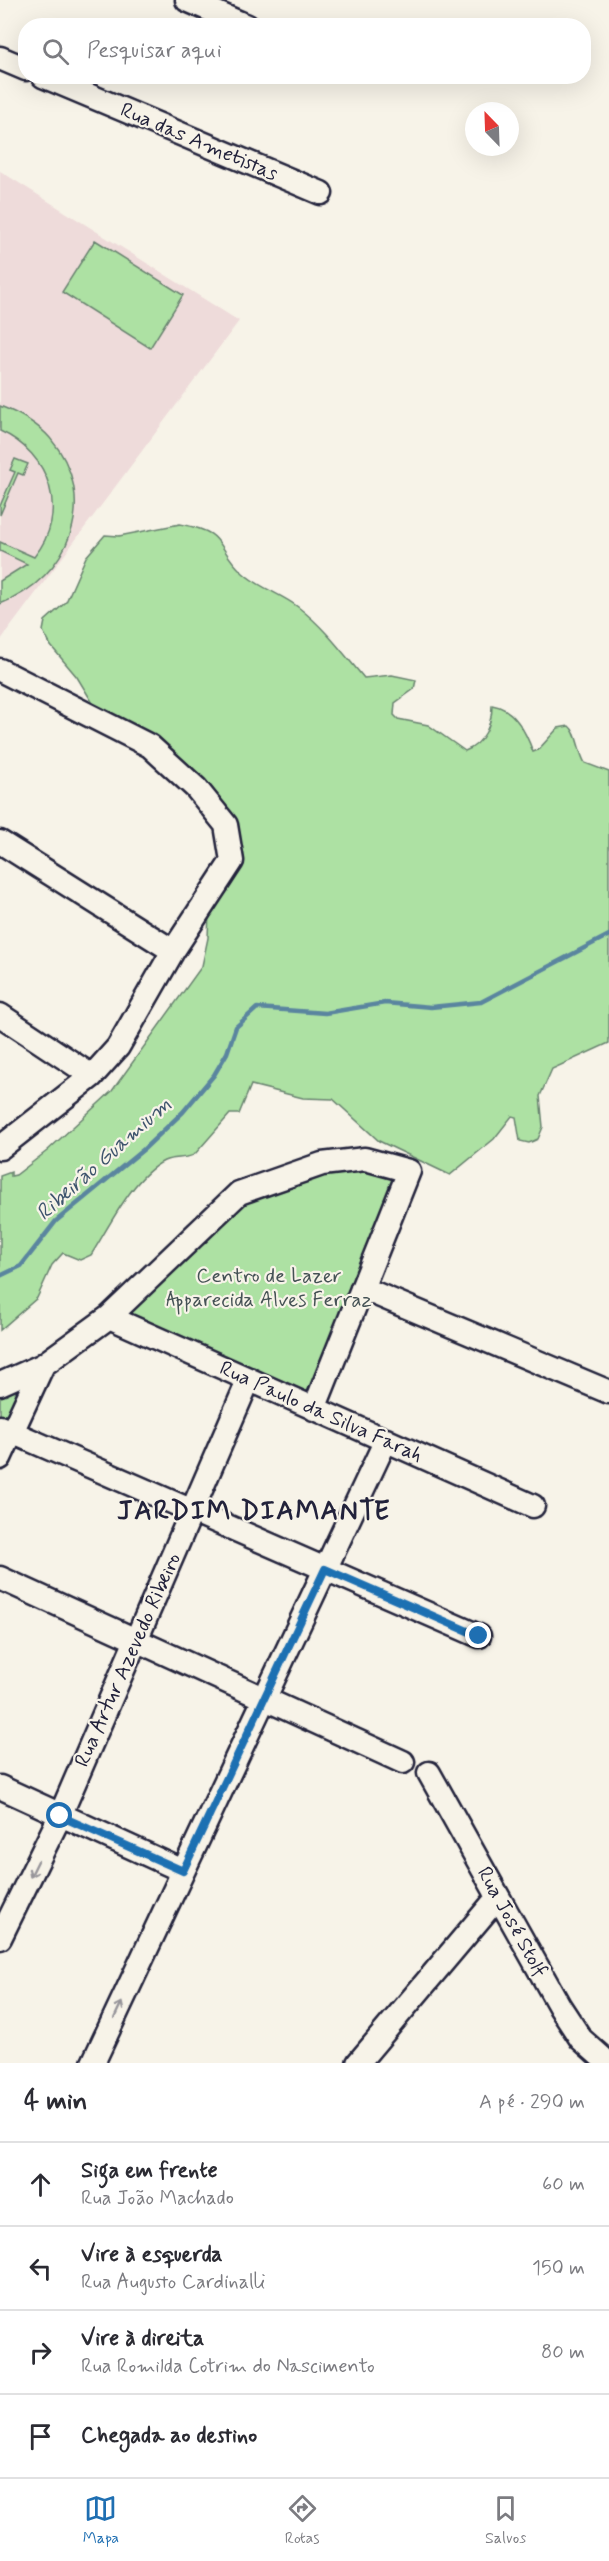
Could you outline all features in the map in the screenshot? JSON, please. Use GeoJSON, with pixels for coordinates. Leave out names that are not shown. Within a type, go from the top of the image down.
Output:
{"type":"FeatureCollection","features":[{"type":"Feature","properties":{"kind":"street"},"geometry":{"type":"LineString","coordinates":[[187,0],[229,18]]}},
{"type":"Feature","properties":{"kind":"street"},"geometry":{"type":"LineString","coordinates":[[0,58],[18,66]]}},
{"type":"Feature","properties":{"kind":"street","name":"Rua das Ametistas"},"geometry":{"type":"LineString","coordinates":[[63,84],[321,193]]}},
{"type":"Feature","properties":{"kind":"street"},"geometry":{"type":"LineString","coordinates":[[0,670],[150,746],[196,788],[226,825],[232,861],[173,951],[118,1047],[92,1076],[0,1148]]}},
{"type":"Feature","properties":{"kind":"street"},"geometry":{"type":"LineString","coordinates":[[0,842],[173,951]]}},
{"type":"Feature","properties":{"kind":"street"},"geometry":{"type":"LineString","coordinates":[[0,1015],[92,1076]]}},
{"type":"Feature","properties":{"kind":"street"},"geometry":{"type":"LineString","coordinates":[[0,1384],[43,1365],[109,1317],[239,1193],[322,1164],[365,1160],[409,1171],[314,1408]]}},
{"type":"Feature","properties":{"kind":"street"},"geometry":{"type":"LineString","coordinates":[[362,1288],[609,1392]]}},
{"type":"Feature","properties":{"kind":"street","name":"Rua Paulo da Silva Farah"},"geometry":{"type":"LineString","coordinates":[[109,1317],[533,1506]]}},
{"type":"Feature","properties":{"kind":"street"},"geometry":{"type":"LineString","coordinates":[[0,1458],[6,1430],[43,1365]]}},
{"type":"Feature","properties":{"kind":"street","name":"Rua Artur Azevedo Ribeiro"},"geometry":{"type":"LineString","coordinates":[[0,1938],[60,1816],[249,1380]]}},
{"type":"Feature","properties":{"kind":"street"},"geometry":{"type":"LineString","coordinates":[[6,1430],[479,1636]]}},
{"type":"Feature","properties":{"kind":"street"},"geometry":{"type":"LineString","coordinates":[[93,2063],[386,1440]]}},
{"type":"Feature","properties":{"kind":"street"},"geometry":{"type":"LineString","coordinates":[[0,1578],[403,1762]]}},
{"type":"Feature","properties":{"kind":"street","name":"Rua José Stolf"},"geometry":{"type":"LineString","coordinates":[[429,1773],[560,2007],[581,2039],[608,2063]]}},
{"type":"Feature","properties":{"kind":"street"},"geometry":{"type":"LineString","coordinates":[[0,1787],[183,1871]]}},
{"type":"Feature","properties":{"kind":"street"},"geometry":{"type":"LineString","coordinates":[[358,2063],[498,1897]]}},
{"type":"Feature","properties":{"kind":"shaded area"},"geometry":{"type":"Polygon","coordinates":[[[0,171],[239,321],[0,641],[0,171]]]}},
{"type":"Feature","properties":{"kind":"green space"},"geometry":{"type":"Polygon","coordinates":[[[95,240],[183,295],[150,348],[62,292],[95,240]]]}},
{"type":"Feature","properties":{"kind":"green space"},"geometry":{"type":"Polygon","coordinates":[[[0,406],[39,427],[50,438],[65,461],[74,486],[75,510],[70,534],[60,556],[45,576],[24,592],[0,604],[0,581],[27,564],[0,551],[0,542],[34,557],[45,540],[51,522],[52,504],[49,486],[42,469],[17,441],[0,431],[0,406]]]}},
{"type":"Feature","properties":{"kind":"green space"},"geometry":{"type":"Polygon","coordinates":[[[15,459],[28,464],[23,475],[18,473],[0,515],[0,506],[15,472],[10,470],[15,459]]]}},
{"type":"Feature","properties":{"kind":"green space"},"geometry":{"type":"Polygon","coordinates":[[[180,524],[214,536],[243,573],[291,602],[316,623],[364,678],[392,675],[416,680],[414,689],[395,703],[394,715],[398,719],[428,725],[465,751],[477,744],[486,732],[492,705],[500,707],[518,722],[533,752],[538,750],[558,728],[569,726],[574,733],[585,763],[609,772],[609,1043],[552,1069],[540,1096],[543,1127],[538,1139],[529,1143],[520,1141],[516,1117],[512,1116],[494,1139],[450,1175],[379,1141],[333,1099],[303,1098],[251,1085],[239,1114],[230,1114],[195,1154],[164,1161],[153,1168],[132,1190],[91,1255],[80,1260],[63,1253],[52,1265],[37,1298],[0,1330],[0,1176],[11,1172],[11,1176],[16,1175],[47,1151],[112,1091],[202,966],[208,938],[209,911],[230,888],[235,875],[234,859],[196,799],[100,715],[77,677],[51,646],[43,631],[45,621],[66,602],[86,557],[105,535],[119,536],[180,524]]]}},
{"type":"Feature","properties":{"kind":"green space","name":"Centro de Lazer Apparecida Alves Ferraz"},"geometry":{"type":"Polygon","coordinates":[[[363,1166],[397,1173],[311,1390],[305,1391],[133,1318],[129,1307],[247,1198],[320,1173],[363,1166]]]}},
{"type":"Feature","properties":{"kind":"green space"},"geometry":{"type":"Polygon","coordinates":[[[29,1376],[10,1422],[0,1418],[0,1390],[29,1376]]]}},
{"type":"Feature","properties":{"kind":"waterway","name":"Ribeirão Guamium"},"geometry":{"type":"LineString","coordinates":[[0,1276],[21,1266],[56,1221],[144,1149],[183,1112],[214,1075],[227,1053],[236,1027],[257,1008],[325,1013],[385,1003],[431,1007],[481,1002],[609,935]]}},
{"type":"Feature","properties":{"kind":"district","name":"JARDIM DIAMANTE"},"geometry":{"type":"Point","coordinates":[254,1511]}},
{"type":"Feature","properties":{"kind":"route"},"geometry":{"type":"LineString","coordinates":[[60,1816],[183,1871],[325,1569],[479,1636]]}}]}
